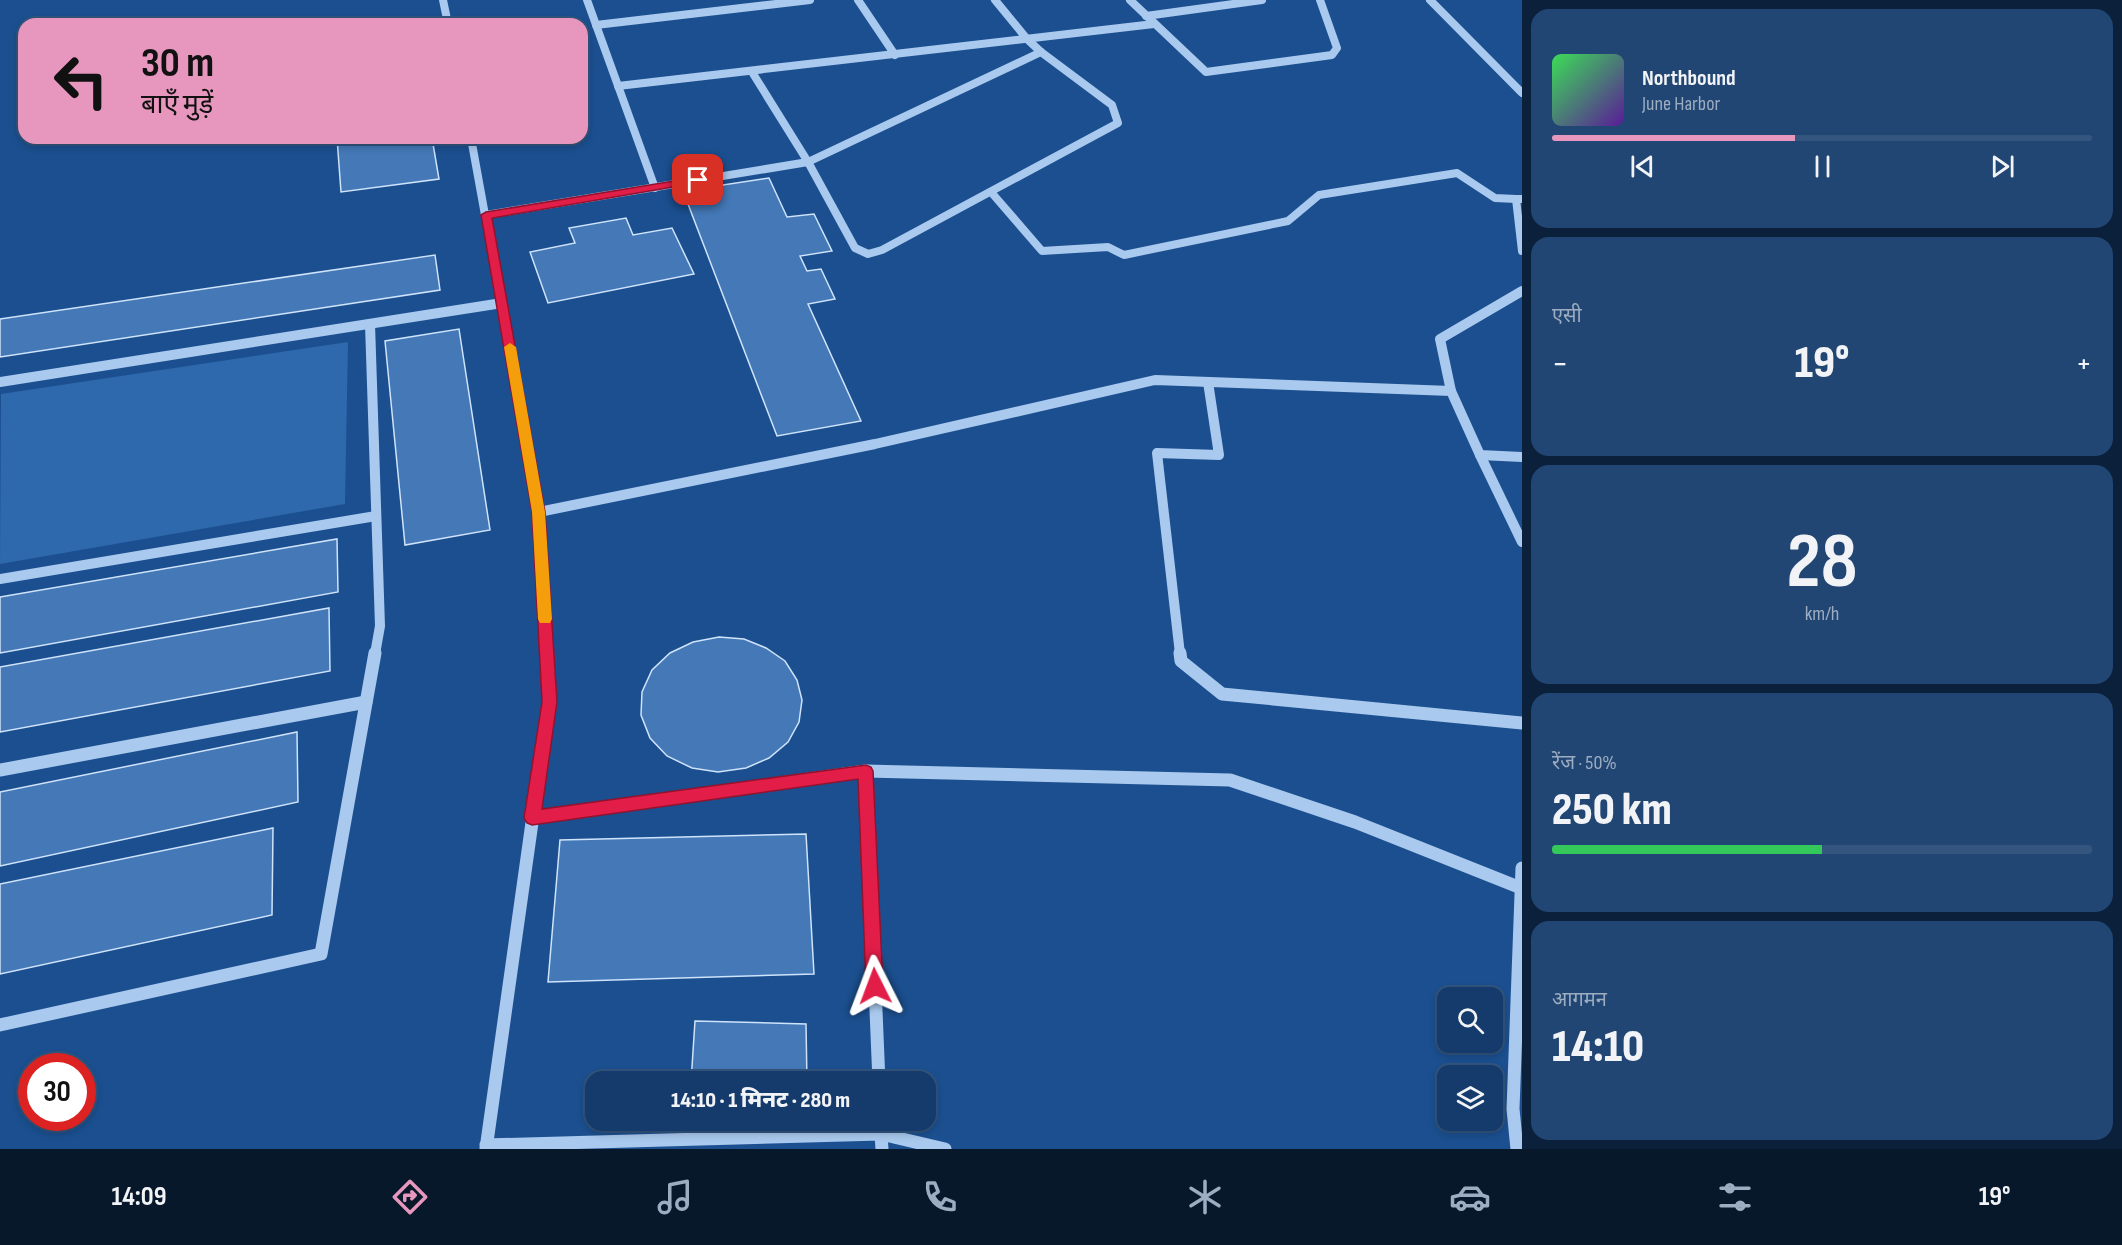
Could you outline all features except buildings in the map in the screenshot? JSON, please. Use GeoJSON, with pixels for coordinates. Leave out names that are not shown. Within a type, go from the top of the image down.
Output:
{"type":"FeatureCollection","features":[{"type":"Feature","properties":{"kind":"street"},"geometry":{"type":"LineString","coordinates":[[443,0],[447,18]]}},
{"type":"Feature","properties":{"kind":"street"},"geometry":{"type":"LineString","coordinates":[[587,0],[654,188]]}},
{"type":"Feature","properties":{"kind":"street"},"geometry":{"type":"LineString","coordinates":[[727,0],[732,9]]}},
{"type":"Feature","properties":{"kind":"street"},"geometry":{"type":"LineString","coordinates":[[596,25],[810,0]]}},
{"type":"Feature","properties":{"kind":"street"},"geometry":{"type":"LineString","coordinates":[[858,0],[895,55]]}},
{"type":"Feature","properties":{"kind":"street"},"geometry":{"type":"LineString","coordinates":[[752,72],[808,162],[855,248],[868,254],[882,250],[1118,123],[1112,105],[1041,52],[1027,39],[995,0]]}},
{"type":"Feature","properties":{"kind":"street"},"geometry":{"type":"LineString","coordinates":[[1130,0],[1206,72],[1332,55],[1337,48],[1320,0]]}},
{"type":"Feature","properties":{"kind":"street"},"geometry":{"type":"LineString","coordinates":[[1146,16],[1214,3],[1262,0]]}},
{"type":"Feature","properties":{"kind":"street"},"geometry":{"type":"LineString","coordinates":[[1430,0],[1522,93]]}},
{"type":"Feature","properties":{"kind":"street"},"geometry":{"type":"LineString","coordinates":[[618,86],[1154,24]]}},
{"type":"Feature","properties":{"kind":"street"},"geometry":{"type":"LineString","coordinates":[[486,215],[808,162],[1041,52]]}},
{"type":"Feature","properties":{"kind":"street"},"geometry":{"type":"LineString","coordinates":[[472,144],[539,512],[549,702],[486,1147],[881,1135],[945,1149]]}},
{"type":"Feature","properties":{"kind":"street"},"geometry":{"type":"LineString","coordinates":[[992,192],[1042,251],[1108,247],[1124,255],[1288,221],[1319,195],[1457,173],[1495,198],[1519,199],[1522,251]]}},
{"type":"Feature","properties":{"kind":"street"},"geometry":{"type":"LineString","coordinates":[[1522,291],[1440,339],[1452,391],[1522,542]]}},
{"type":"Feature","properties":{"kind":"street"},"geometry":{"type":"LineString","coordinates":[[0,382],[502,303]]}},
{"type":"Feature","properties":{"kind":"street"},"geometry":{"type":"LineString","coordinates":[[0,1025],[321,954],[380,626],[370,324]]}},
{"type":"Feature","properties":{"kind":"street"},"geometry":{"type":"LineString","coordinates":[[539,512],[875,444],[1155,380],[1452,391]]}},
{"type":"Feature","properties":{"kind":"street"},"geometry":{"type":"LineString","coordinates":[[1208,382],[1219,455],[1157,453],[1181,661],[1222,694],[1522,723]]}},
{"type":"Feature","properties":{"kind":"street"},"geometry":{"type":"LineString","coordinates":[[1480,455],[1522,457]]}},
{"type":"Feature","properties":{"kind":"street"},"geometry":{"type":"LineString","coordinates":[[0,579],[376,516]]}},
{"type":"Feature","properties":{"kind":"street"},"geometry":{"type":"LineString","coordinates":[[0,770],[366,702]]}},
{"type":"Feature","properties":{"kind":"street"},"geometry":{"type":"LineString","coordinates":[[532,818],[866,771],[1230,780],[1355,822],[1521,888]]}},
{"type":"Feature","properties":{"kind":"street"},"geometry":{"type":"LineString","coordinates":[[866,771],[879,1071]]}},
{"type":"Feature","properties":{"kind":"street"},"geometry":{"type":"LineString","coordinates":[[1517,1149],[1513,1109],[1522,868]]}},
{"type":"Feature","properties":{"kind":"shaded area"},"geometry":{"type":"Polygon","coordinates":[[[348,342],[345,504],[0,564],[1,394],[348,342]]]}},
{"type":"Feature","properties":{"kind":"slow traffic"},"geometry":{"type":"LineString","coordinates":[[510,347],[539,512],[545,619]]}},
{"type":"Feature","properties":{"kind":"route"},"geometry":{"type":"LineString","coordinates":[[698,180],[486,215],[539,512],[549,702],[532,818],[866,771],[875,986]]}}]}
